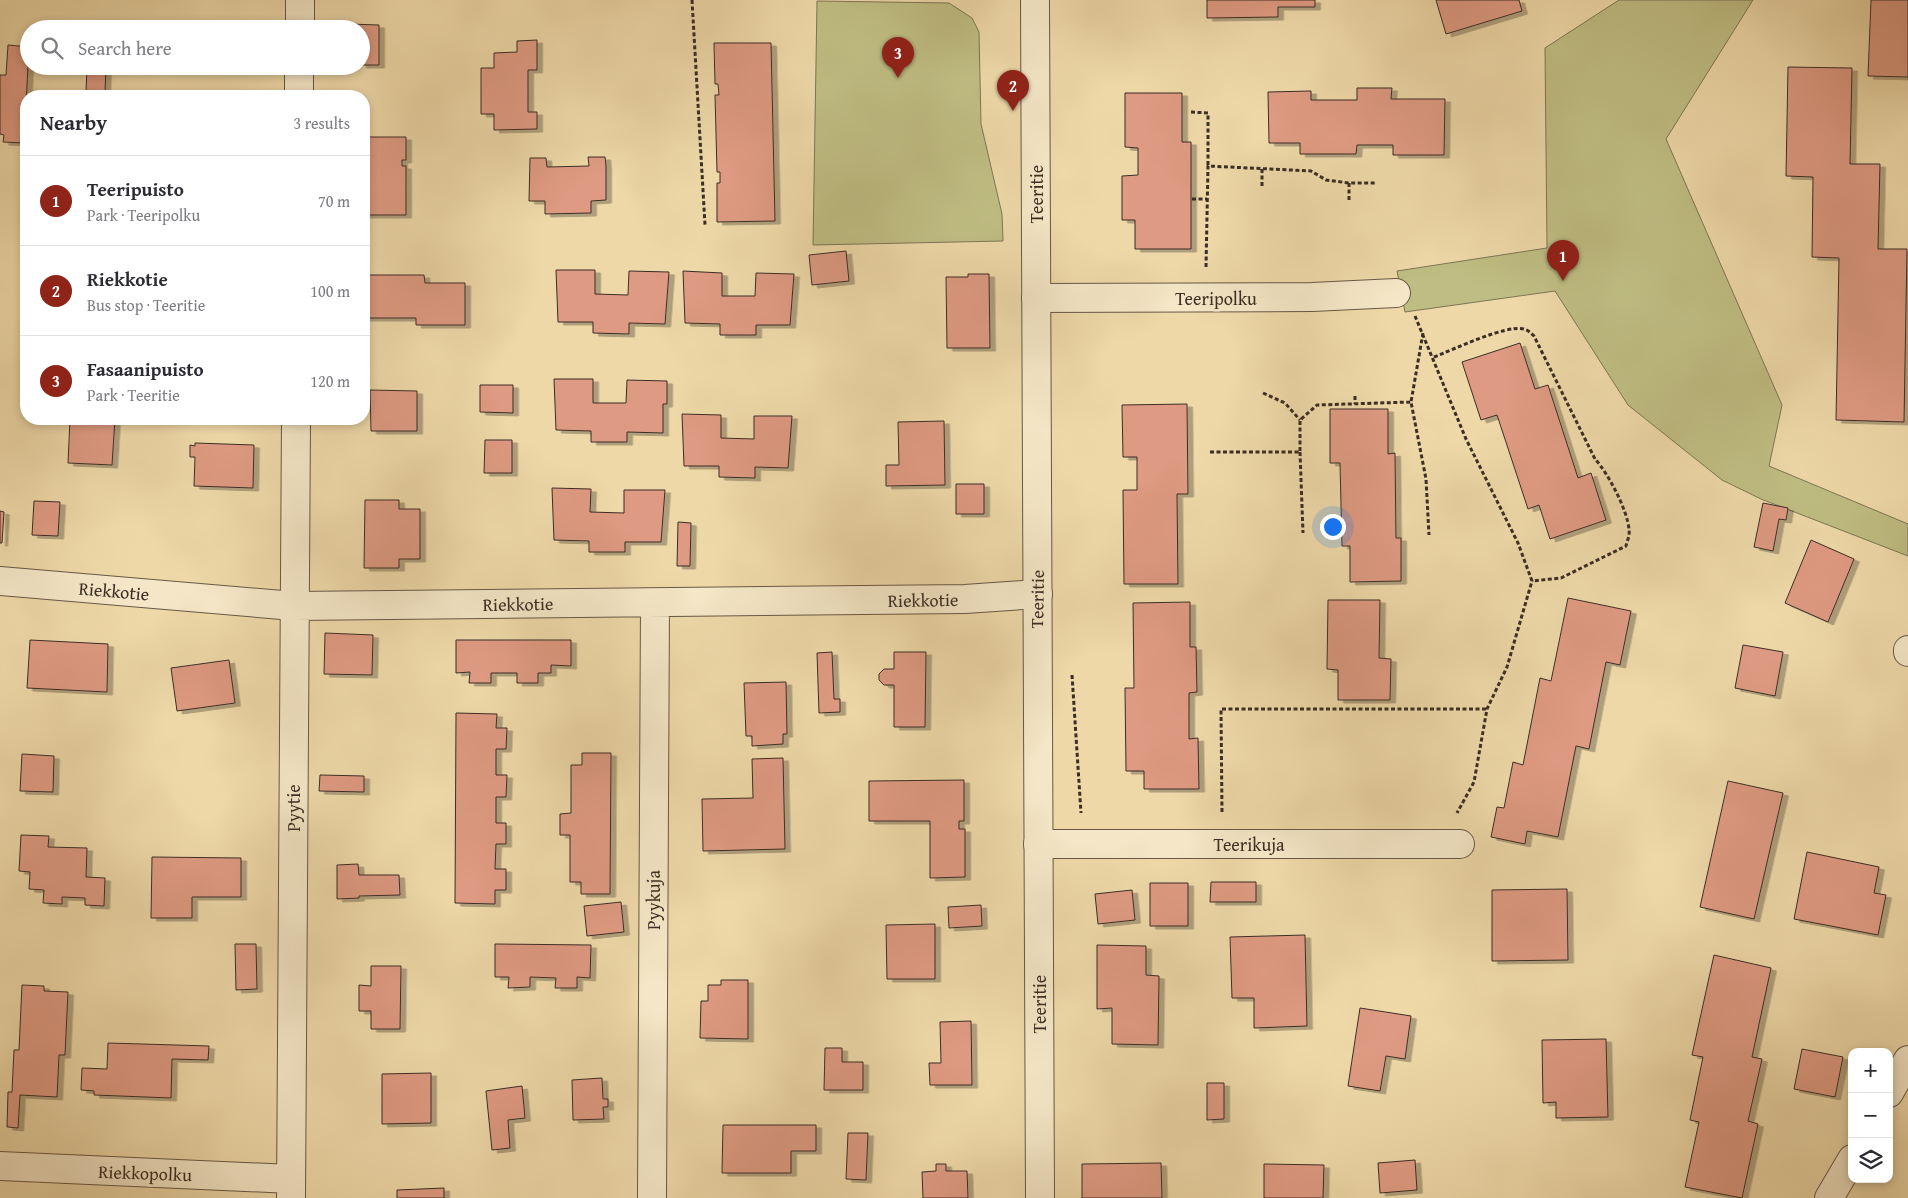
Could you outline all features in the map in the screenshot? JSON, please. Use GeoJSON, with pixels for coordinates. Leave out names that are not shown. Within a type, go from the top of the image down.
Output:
{"type":"FeatureCollection","features":[{"type":"Feature","properties":{"kind":"street"},"geometry":{"type":"LineString","coordinates":[[300,0],[300,20]]}},
{"type":"Feature","properties":{"kind":"street","name":"Teeritie"},"geometry":{"type":"LineString","coordinates":[[1035,0],[1040,1198]]}},
{"type":"Feature","properties":{"kind":"street"},"geometry":{"type":"LineString","coordinates":[[299,75],[299,90]]}},
{"type":"Feature","properties":{"kind":"street","name":"Teeripolku"},"geometry":{"type":"LineString","coordinates":[[1036,298],[1312,297],[1396,293]]}},
{"type":"Feature","properties":{"kind":"street","name":"Pyytie"},"geometry":{"type":"LineString","coordinates":[[291,1189],[296,425]]}},
{"type":"Feature","properties":{"kind":"street","name":"Riekkotie"},"geometry":{"type":"LineString","coordinates":[[0,581],[294,606],[966,599],[1038,594]]}},
{"type":"Feature","properties":{"kind":"street","name":"Pyykuja"},"geometry":{"type":"LineString","coordinates":[[652,1198],[655,603]]}},
{"type":"Feature","properties":{"kind":"street","name":"Teerikuja"},"geometry":{"type":"LineString","coordinates":[[1038,844],[1452,843]]}},
{"type":"Feature","properties":{"kind":"street"},"geometry":{"type":"LineString","coordinates":[[1893,1086],[1908,1060]]}},
{"type":"Feature","properties":{"kind":"street","name":"Riekkopolku"},"geometry":{"type":"LineString","coordinates":[[0,1166],[291,1189]]}},
{"type":"Feature","properties":{"kind":"street"},"geometry":{"type":"LineString","coordinates":[[1829,1198],[1848,1166]]}},
{"type":"Feature","properties":{"kind":"path"},"geometry":{"type":"LineString","coordinates":[[692,0],[705,225]]}},
{"type":"Feature","properties":{"kind":"path"},"geometry":{"type":"LineString","coordinates":[[1190,112],[1208,113],[1205,297]]}},
{"type":"Feature","properties":{"kind":"path"},"geometry":{"type":"LineString","coordinates":[[1208,166],[1311,171],[1326,180],[1349,184],[1376,183]]}},
{"type":"Feature","properties":{"kind":"path"},"geometry":{"type":"LineString","coordinates":[[1262,169],[1262,188]]}},
{"type":"Feature","properties":{"kind":"path"},"geometry":{"type":"LineString","coordinates":[[1349,184],[1349,201]]}},
{"type":"Feature","properties":{"kind":"path"},"geometry":{"type":"LineString","coordinates":[[1192,199],[1207,198]]}},
{"type":"Feature","properties":{"kind":"path"},"geometry":{"type":"LineString","coordinates":[[1396,293],[1410,304],[1434,357],[1466,439],[1518,543],[1532,581],[1507,667],[1488,709],[1474,782],[1452,843]]}},
{"type":"Feature","properties":{"kind":"path"},"geometry":{"type":"LineString","coordinates":[[1434,357],[1478,339],[1517,328],[1526,329],[1534,336],[1595,459],[1603,468],[1628,519],[1630,533],[1626,546],[1561,578],[1532,581]]}},
{"type":"Feature","properties":{"kind":"path"},"geometry":{"type":"LineString","coordinates":[[1423,334],[1411,402],[1426,479],[1429,535]]}},
{"type":"Feature","properties":{"kind":"path"},"geometry":{"type":"LineString","coordinates":[[1264,393],[1285,403],[1300,420],[1303,533]]}},
{"type":"Feature","properties":{"kind":"path"},"geometry":{"type":"LineString","coordinates":[[1355,396],[1356,404]]}},
{"type":"Feature","properties":{"kind":"path"},"geometry":{"type":"LineString","coordinates":[[1300,420],[1317,404],[1411,402]]}},
{"type":"Feature","properties":{"kind":"path"},"geometry":{"type":"LineString","coordinates":[[1210,452],[1300,452]]}},
{"type":"Feature","properties":{"kind":"path"},"geometry":{"type":"LineString","coordinates":[[1223,844],[1221,709],[1488,709]]}},
{"type":"Feature","properties":{"kind":"shaded area"},"geometry":{"type":"Polygon","coordinates":[[[1619,0],[1753,0],[1666,139],[1782,405],[1769,466],[1908,524],[1908,556],[1761,499],[1722,480],[1628,405],[1555,291],[1405,312],[1397,271],[1547,248],[1545,48],[1619,0]]]}},
{"type":"Feature","properties":{"kind":"shaded area"},"geometry":{"type":"Polygon","coordinates":[[[817,1],[949,3],[972,18],[979,32],[981,124],[1002,214],[1003,241],[813,245],[817,1]]]}},
{"type":"Feature","properties":{"kind":"building"},"geometry":{"type":"Polygon","coordinates":[[[1207,0],[1315,0],[1315,7],[1278,7],[1278,17],[1207,18],[1207,0]]]}},
{"type":"Feature","properties":{"kind":"building"},"geometry":{"type":"Polygon","coordinates":[[[1436,0],[1519,0],[1522,11],[1446,34],[1436,0]]]}},
{"type":"Feature","properties":{"kind":"building"},"geometry":{"type":"Polygon","coordinates":[[[1871,0],[1908,0],[1908,77],[1868,76],[1871,0]]]}},
{"type":"Feature","properties":{"kind":"building"},"geometry":{"type":"Polygon","coordinates":[[[370,25],[379,25],[379,65],[370,65],[370,25]]]}},
{"type":"Feature","properties":{"kind":"building"},"geometry":{"type":"Polygon","coordinates":[[[537,40],[537,70],[528,70],[528,112],[537,112],[537,129],[494,130],[494,114],[481,114],[481,68],[494,68],[494,53],[517,52],[517,41],[537,40]]]}},
{"type":"Feature","properties":{"kind":"building"},"geometry":{"type":"Polygon","coordinates":[[[714,43],[771,43],[775,221],[717,222],[717,183],[720,183],[720,172],[717,172],[715,95],[719,95],[718,84],[715,84],[714,43]]]}},
{"type":"Feature","properties":{"kind":"building"},"geometry":{"type":"Polygon","coordinates":[[[8,45],[20,46],[20,75],[28,75],[27,90],[20,90],[20,143],[3,142],[4,135],[0,134],[0,75],[6,75],[8,45]]]}},
{"type":"Feature","properties":{"kind":"building"},"geometry":{"type":"Polygon","coordinates":[[[1788,67],[1852,68],[1850,164],[1880,164],[1878,249],[1907,249],[1904,422],[1836,420],[1839,258],[1812,257],[1813,177],[1786,176],[1788,67]]]}},
{"type":"Feature","properties":{"kind":"building"},"geometry":{"type":"Polygon","coordinates":[[[87,75],[106,75],[105,90],[86,90],[87,75]]]}},
{"type":"Feature","properties":{"kind":"building"},"geometry":{"type":"Polygon","coordinates":[[[1357,88],[1392,88],[1391,99],[1445,99],[1444,155],[1393,155],[1393,145],[1357,145],[1356,154],[1300,154],[1300,143],[1269,143],[1268,92],[1311,91],[1311,100],[1357,100],[1357,88]]]}},
{"type":"Feature","properties":{"kind":"building"},"geometry":{"type":"Polygon","coordinates":[[[1125,93],[1182,93],[1182,142],[1191,142],[1191,249],[1135,249],[1135,220],[1122,220],[1122,176],[1138,175],[1138,148],[1125,147],[1125,93]]]}},
{"type":"Feature","properties":{"kind":"building"},"geometry":{"type":"Polygon","coordinates":[[[370,137],[406,137],[406,160],[402,160],[402,166],[406,166],[406,215],[370,215],[370,137]]]}},
{"type":"Feature","properties":{"kind":"building"},"geometry":{"type":"Polygon","coordinates":[[[588,157],[605,157],[606,166],[606,200],[591,201],[591,213],[545,214],[545,201],[529,201],[530,158],[546,158],[547,167],[589,166],[588,157]]]}},
{"type":"Feature","properties":{"kind":"building"},"geometry":{"type":"Polygon","coordinates":[[[846,251],[849,281],[812,285],[809,255],[846,251]]]}},
{"type":"Feature","properties":{"kind":"building"},"geometry":{"type":"Polygon","coordinates":[[[556,270],[595,270],[595,294],[628,295],[629,271],[669,272],[665,324],[629,323],[629,334],[593,333],[593,322],[558,322],[556,270]]]}},
{"type":"Feature","properties":{"kind":"building"},"geometry":{"type":"Polygon","coordinates":[[[683,271],[722,273],[722,296],[755,296],[756,273],[794,274],[790,325],[756,325],[756,335],[720,335],[720,324],[685,323],[683,271]]]}},
{"type":"Feature","properties":{"kind":"building"},"geometry":{"type":"Polygon","coordinates":[[[968,274],[989,274],[990,348],[947,348],[946,277],[968,277],[968,274]]]}},
{"type":"Feature","properties":{"kind":"building"},"geometry":{"type":"Polygon","coordinates":[[[370,275],[424,275],[425,283],[465,283],[465,325],[416,325],[416,318],[370,318],[370,275]]]}},
{"type":"Feature","properties":{"kind":"building"},"geometry":{"type":"Polygon","coordinates":[[[1520,343],[1535,389],[1548,385],[1578,478],[1591,473],[1606,520],[1550,539],[1539,505],[1528,509],[1497,415],[1481,420],[1462,362],[1520,343]]]}},
{"type":"Feature","properties":{"kind":"building"},"geometry":{"type":"Polygon","coordinates":[[[554,379],[593,379],[593,403],[626,403],[627,380],[667,381],[667,404],[663,404],[663,433],[627,432],[627,442],[591,442],[591,431],[556,430],[554,379]]]}},
{"type":"Feature","properties":{"kind":"building"},"geometry":{"type":"Polygon","coordinates":[[[480,385],[513,385],[513,413],[480,412],[480,385]]]}},
{"type":"Feature","properties":{"kind":"building"},"geometry":{"type":"Polygon","coordinates":[[[370,390],[417,391],[417,431],[371,431],[370,390]]]}},
{"type":"Feature","properties":{"kind":"building"},"geometry":{"type":"Polygon","coordinates":[[[1187,404],[1188,494],[1177,494],[1178,584],[1124,584],[1123,490],[1137,490],[1137,457],[1123,457],[1122,405],[1187,404]]]}},
{"type":"Feature","properties":{"kind":"building"},"geometry":{"type":"Polygon","coordinates":[[[1330,409],[1388,409],[1388,454],[1395,453],[1396,538],[1401,538],[1401,581],[1350,582],[1350,546],[1342,546],[1340,463],[1330,463],[1330,409]]]}},
{"type":"Feature","properties":{"kind":"building"},"geometry":{"type":"Polygon","coordinates":[[[682,414],[721,415],[721,438],[754,439],[754,416],[792,416],[788,468],[755,467],[755,478],[719,477],[719,466],[684,466],[682,414]]]}},
{"type":"Feature","properties":{"kind":"building"},"geometry":{"type":"Polygon","coordinates":[[[944,421],[945,485],[886,486],[886,465],[899,465],[898,422],[944,421]]]}},
{"type":"Feature","properties":{"kind":"building"},"geometry":{"type":"Polygon","coordinates":[[[70,425],[115,425],[112,465],[68,463],[70,425]]]}},
{"type":"Feature","properties":{"kind":"building"},"geometry":{"type":"Polygon","coordinates":[[[485,440],[512,440],[512,473],[484,473],[485,440]]]}},
{"type":"Feature","properties":{"kind":"building"},"geometry":{"type":"Polygon","coordinates":[[[195,443],[254,445],[253,488],[194,486],[195,457],[190,457],[190,445],[195,446],[195,443]]]}},
{"type":"Feature","properties":{"kind":"building"},"geometry":{"type":"Polygon","coordinates":[[[956,484],[984,484],[984,514],[956,514],[956,484]]]}},
{"type":"Feature","properties":{"kind":"building"},"geometry":{"type":"Polygon","coordinates":[[[552,488],[591,489],[590,512],[624,513],[624,490],[665,490],[661,542],[625,542],[625,552],[589,552],[589,541],[554,540],[552,488]]]}},
{"type":"Feature","properties":{"kind":"building"},"geometry":{"type":"Polygon","coordinates":[[[365,500],[399,500],[399,509],[420,509],[420,559],[399,559],[399,568],[364,568],[365,500]]]}},
{"type":"Feature","properties":{"kind":"building"},"geometry":{"type":"Polygon","coordinates":[[[34,501],[60,502],[58,536],[32,535],[34,501]]]}},
{"type":"Feature","properties":{"kind":"building"},"geometry":{"type":"Polygon","coordinates":[[[1763,503],[1788,508],[1786,520],[1779,519],[1773,551],[1754,547],[1763,503]]]}},
{"type":"Feature","properties":{"kind":"building"},"geometry":{"type":"Polygon","coordinates":[[[0,511],[4,512],[2,543],[0,543],[0,511]]]}},
{"type":"Feature","properties":{"kind":"building"},"geometry":{"type":"Polygon","coordinates":[[[678,522],[691,523],[690,566],[677,566],[678,522]]]}},
{"type":"Feature","properties":{"kind":"building"},"geometry":{"type":"Polygon","coordinates":[[[1811,540],[1854,559],[1828,622],[1785,603],[1811,540]]]}},
{"type":"Feature","properties":{"kind":"building"},"geometry":{"type":"Polygon","coordinates":[[[1568,598],[1631,611],[1620,665],[1606,662],[1589,749],[1576,746],[1558,837],[1527,831],[1525,844],[1491,837],[1497,807],[1504,808],[1513,762],[1523,765],[1540,678],[1551,681],[1568,598]]]}},
{"type":"Feature","properties":{"kind":"building"},"geometry":{"type":"Polygon","coordinates":[[[1328,600],[1380,600],[1379,658],[1391,659],[1390,700],[1338,700],[1338,670],[1327,669],[1328,600]]]}},
{"type":"Feature","properties":{"kind":"building"},"geometry":{"type":"Polygon","coordinates":[[[1190,602],[1190,647],[1196,647],[1197,692],[1189,693],[1189,739],[1198,738],[1199,789],[1144,789],[1144,771],[1126,771],[1125,688],[1134,688],[1133,603],[1190,602]]]}},
{"type":"Feature","properties":{"kind":"building"},"geometry":{"type":"Polygon","coordinates":[[[325,633],[373,635],[372,675],[324,674],[325,633]]]}},
{"type":"Feature","properties":{"kind":"building"},"geometry":{"type":"Polygon","coordinates":[[[30,640],[108,644],[107,692],[27,688],[30,640]]]}},
{"type":"Feature","properties":{"kind":"building"},"geometry":{"type":"Polygon","coordinates":[[[456,640],[571,640],[571,666],[551,665],[551,673],[538,673],[538,683],[517,683],[517,673],[491,673],[491,683],[469,683],[470,672],[456,673],[456,640]]]}},
{"type":"Feature","properties":{"kind":"building"},"geometry":{"type":"Polygon","coordinates":[[[1743,645],[1783,652],[1775,696],[1735,688],[1743,645]]]}},
{"type":"Feature","properties":{"kind":"building"},"geometry":{"type":"Polygon","coordinates":[[[832,652],[834,699],[840,699],[840,712],[819,713],[817,653],[832,652]]]}},
{"type":"Feature","properties":{"kind":"building"},"geometry":{"type":"Polygon","coordinates":[[[894,652],[926,652],[925,727],[894,727],[894,685],[884,685],[879,680],[879,674],[884,669],[894,669],[894,652]]]}},
{"type":"Feature","properties":{"kind":"building"},"geometry":{"type":"Polygon","coordinates":[[[229,660],[235,703],[177,711],[171,668],[229,660]]]}},
{"type":"Feature","properties":{"kind":"building"},"geometry":{"type":"Polygon","coordinates":[[[786,682],[787,734],[783,734],[783,744],[752,746],[752,736],[746,736],[744,683],[786,682]]]}},
{"type":"Feature","properties":{"kind":"building"},"geometry":{"type":"Polygon","coordinates":[[[456,713],[497,714],[496,728],[507,728],[506,749],[496,749],[496,775],[507,775],[506,797],[496,797],[496,823],[506,823],[506,844],[496,844],[495,869],[506,869],[506,890],[495,890],[495,904],[455,903],[456,713]]]}},
{"type":"Feature","properties":{"kind":"building"},"geometry":{"type":"Polygon","coordinates":[[[582,753],[611,753],[610,894],[581,894],[581,882],[570,882],[570,835],[560,835],[560,814],[571,813],[571,765],[582,765],[582,753]]]}},
{"type":"Feature","properties":{"kind":"building"},"geometry":{"type":"Polygon","coordinates":[[[22,754],[54,756],[53,792],[20,791],[22,754]]]}},
{"type":"Feature","properties":{"kind":"building"},"geometry":{"type":"Polygon","coordinates":[[[783,758],[785,849],[703,851],[702,799],[753,798],[752,759],[783,758]]]}},
{"type":"Feature","properties":{"kind":"building"},"geometry":{"type":"Polygon","coordinates":[[[320,775],[364,776],[364,792],[319,791],[320,775]]]}},
{"type":"Feature","properties":{"kind":"building"},"geometry":{"type":"Polygon","coordinates":[[[964,780],[964,821],[959,821],[959,829],[965,829],[965,877],[930,878],[930,821],[869,821],[869,781],[964,780]]]}},
{"type":"Feature","properties":{"kind":"building"},"geometry":{"type":"Polygon","coordinates":[[[1728,781],[1783,793],[1754,919],[1700,907],[1728,781]]]}},
{"type":"Feature","properties":{"kind":"building"},"geometry":{"type":"Polygon","coordinates":[[[21,835],[49,836],[48,847],[87,848],[86,877],[105,878],[104,906],[85,905],[85,898],[62,897],[62,904],[43,903],[44,890],[29,889],[30,872],[19,871],[21,835]]]}},
{"type":"Feature","properties":{"kind":"building"},"geometry":{"type":"Polygon","coordinates":[[[1807,852],[1879,867],[1874,893],[1886,895],[1878,935],[1794,919],[1807,852]]]}},
{"type":"Feature","properties":{"kind":"building"},"geometry":{"type":"Polygon","coordinates":[[[152,857],[241,858],[241,897],[192,897],[192,918],[151,918],[152,857]]]}},
{"type":"Feature","properties":{"kind":"building"},"geometry":{"type":"Polygon","coordinates":[[[358,864],[359,875],[399,875],[400,895],[359,896],[359,898],[337,899],[337,865],[358,864]]]}},
{"type":"Feature","properties":{"kind":"building"},"geometry":{"type":"Polygon","coordinates":[[[1211,882],[1256,882],[1256,902],[1210,902],[1211,882]]]}},
{"type":"Feature","properties":{"kind":"building"},"geometry":{"type":"Polygon","coordinates":[[[1150,883],[1188,883],[1188,926],[1150,926],[1150,883]]]}},
{"type":"Feature","properties":{"kind":"building"},"geometry":{"type":"Polygon","coordinates":[[[1567,889],[1568,960],[1492,961],[1492,890],[1567,889]]]}},
{"type":"Feature","properties":{"kind":"building"},"geometry":{"type":"Polygon","coordinates":[[[1132,890],[1135,920],[1098,924],[1095,894],[1132,890]]]}},
{"type":"Feature","properties":{"kind":"building"},"geometry":{"type":"Polygon","coordinates":[[[621,902],[624,932],[587,936],[584,906],[621,902]]]}},
{"type":"Feature","properties":{"kind":"building"},"geometry":{"type":"Polygon","coordinates":[[[981,905],[982,926],[949,928],[948,907],[981,905]]]}},
{"type":"Feature","properties":{"kind":"building"},"geometry":{"type":"Polygon","coordinates":[[[935,924],[935,979],[887,979],[886,925],[935,924]]]}},
{"type":"Feature","properties":{"kind":"building"},"geometry":{"type":"Polygon","coordinates":[[[1305,935],[1307,1026],[1254,1028],[1254,998],[1232,998],[1230,937],[1305,935]]]}},
{"type":"Feature","properties":{"kind":"building"},"geometry":{"type":"Polygon","coordinates":[[[235,944],[256,944],[257,989],[236,990],[235,944]]]}},
{"type":"Feature","properties":{"kind":"building"},"geometry":{"type":"Polygon","coordinates":[[[495,944],[591,945],[590,978],[577,977],[577,988],[555,988],[556,978],[530,977],[530,987],[508,988],[509,977],[495,977],[495,944]]]}},
{"type":"Feature","properties":{"kind":"building"},"geometry":{"type":"Polygon","coordinates":[[[1097,945],[1146,946],[1146,975],[1159,976],[1158,1045],[1112,1044],[1112,1008],[1097,1009],[1097,945]]]}},
{"type":"Feature","properties":{"kind":"building"},"geometry":{"type":"Polygon","coordinates":[[[1714,955],[1771,968],[1752,1057],[1762,1059],[1748,1121],[1758,1124],[1742,1198],[1685,1187],[1699,1122],[1690,1120],[1703,1057],[1692,1055],[1714,955]]]}},
{"type":"Feature","properties":{"kind":"building"},"geometry":{"type":"Polygon","coordinates":[[[371,966],[401,966],[400,1029],[371,1029],[371,1011],[359,1011],[359,985],[371,986],[371,966]]]}},
{"type":"Feature","properties":{"kind":"building"},"geometry":{"type":"Polygon","coordinates":[[[721,980],[748,980],[748,1039],[700,1038],[701,1001],[708,1001],[708,985],[721,985],[721,980]]]}},
{"type":"Feature","properties":{"kind":"building"},"geometry":{"type":"Polygon","coordinates":[[[22,985],[44,986],[44,991],[68,992],[65,1055],[59,1055],[57,1097],[20,1095],[18,1128],[7,1127],[8,1092],[12,1092],[14,1050],[19,1050],[22,985]]]}},
{"type":"Feature","properties":{"kind":"building"},"geometry":{"type":"Polygon","coordinates":[[[1360,1008],[1411,1016],[1405,1059],[1386,1056],[1380,1091],[1348,1086],[1360,1008]]]}},
{"type":"Feature","properties":{"kind":"building"},"geometry":{"type":"Polygon","coordinates":[[[971,1021],[972,1085],[930,1085],[929,1063],[941,1063],[940,1022],[971,1021]]]}},
{"type":"Feature","properties":{"kind":"building"},"geometry":{"type":"Polygon","coordinates":[[[1606,1039],[1608,1117],[1556,1118],[1556,1102],[1543,1103],[1542,1040],[1606,1039]]]}},
{"type":"Feature","properties":{"kind":"building"},"geometry":{"type":"Polygon","coordinates":[[[108,1043],[209,1046],[208,1060],[172,1059],[171,1098],[94,1095],[94,1091],[81,1090],[82,1068],[107,1069],[108,1043]]]}},
{"type":"Feature","properties":{"kind":"building"},"geometry":{"type":"Polygon","coordinates":[[[825,1048],[842,1048],[842,1062],[863,1062],[863,1090],[824,1090],[825,1048]]]}},
{"type":"Feature","properties":{"kind":"building"},"geometry":{"type":"Polygon","coordinates":[[[1802,1049],[1843,1057],[1835,1097],[1794,1089],[1802,1049]]]}},
{"type":"Feature","properties":{"kind":"building"},"geometry":{"type":"Polygon","coordinates":[[[431,1073],[431,1123],[382,1124],[382,1074],[431,1073]]]}},
{"type":"Feature","properties":{"kind":"building"},"geometry":{"type":"Polygon","coordinates":[[[602,1078],[603,1099],[608,1099],[608,1107],[603,1107],[604,1119],[573,1120],[572,1080],[602,1078]]]}},
{"type":"Feature","properties":{"kind":"building"},"geometry":{"type":"Polygon","coordinates":[[[1207,1083],[1224,1083],[1224,1119],[1207,1120],[1207,1083]]]}},
{"type":"Feature","properties":{"kind":"building"},"geometry":{"type":"Polygon","coordinates":[[[522,1086],[525,1118],[508,1120],[510,1148],[492,1150],[486,1091],[522,1086]]]}},
{"type":"Feature","properties":{"kind":"building"},"geometry":{"type":"Polygon","coordinates":[[[723,1125],[816,1125],[816,1151],[791,1151],[791,1173],[722,1173],[723,1125]]]}},
{"type":"Feature","properties":{"kind":"building"},"geometry":{"type":"Polygon","coordinates":[[[848,1133],[868,1133],[866,1180],[846,1179],[848,1133]]]}},
{"type":"Feature","properties":{"kind":"building"},"geometry":{"type":"Polygon","coordinates":[[[1415,1160],[1417,1190],[1380,1193],[1378,1163],[1415,1160]]]}},
{"type":"Feature","properties":{"kind":"building"},"geometry":{"type":"Polygon","coordinates":[[[1161,1163],[1162,1198],[1082,1198],[1082,1164],[1161,1163]]]}},
{"type":"Feature","properties":{"kind":"building"},"geometry":{"type":"Polygon","coordinates":[[[936,1164],[946,1164],[946,1171],[967,1171],[968,1198],[923,1198],[922,1172],[936,1171],[936,1164]]]}},
{"type":"Feature","properties":{"kind":"building"},"geometry":{"type":"Polygon","coordinates":[[[1264,1164],[1324,1165],[1323,1198],[1264,1198],[1264,1164]]]}},
{"type":"Feature","properties":{"kind":"building"},"geometry":{"type":"Polygon","coordinates":[[[444,1188],[444,1198],[397,1198],[397,1190],[444,1188]]]}},
{"type":"Feature","properties":{"kind":"place","name":"Fasaanipuisto"},"geometry":{"type":"Point","coordinates":[898,78]}},
{"type":"Feature","properties":{"kind":"place","name":"Riekkotie"},"geometry":{"type":"Point","coordinates":[1013,111]}},
{"type":"Feature","properties":{"kind":"place","name":"Teeripuisto"},"geometry":{"type":"Point","coordinates":[1563,281]}}]}
